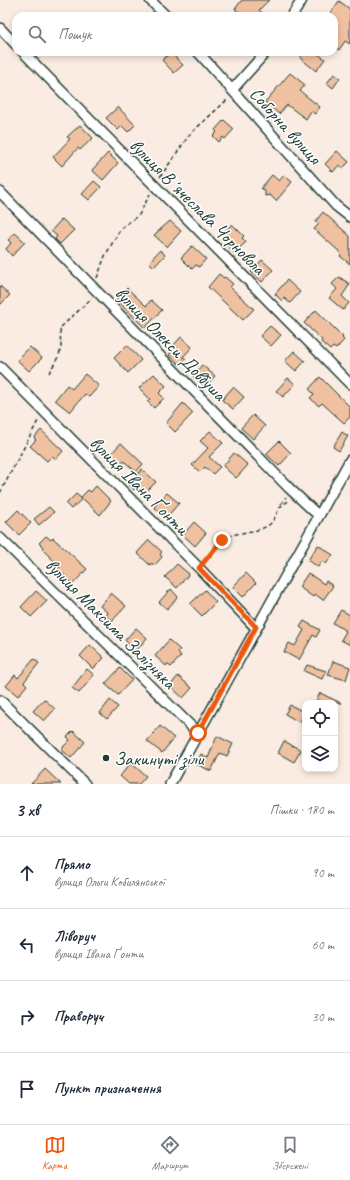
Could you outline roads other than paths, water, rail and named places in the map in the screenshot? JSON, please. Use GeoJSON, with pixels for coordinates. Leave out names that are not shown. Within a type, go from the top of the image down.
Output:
{"type":"FeatureCollection","features":[{"type":"Feature","properties":{"kind":"street"},"geometry":{"type":"LineString","coordinates":[[150,0],[162,12]]}},
{"type":"Feature","properties":{"kind":"street"},"geometry":{"type":"LineString","coordinates":[[294,12],[302,0]]}},
{"type":"Feature","properties":{"kind":"street"},"geometry":{"type":"LineString","coordinates":[[0,28],[12,41]]}},
{"type":"Feature","properties":{"kind":"street","name":"вулиця Вʼячеслава Чорновола"},"geometry":{"type":"LineString","coordinates":[[27,56],[154,187],[350,384]]}},
{"type":"Feature","properties":{"kind":"street","name":"Соборна вулиця"},"geometry":{"type":"LineString","coordinates":[[202,56],[336,206],[350,217]]}},
{"type":"Feature","properties":{"kind":"street"},"geometry":{"type":"LineString","coordinates":[[233,91],[263,56]]}},
{"type":"Feature","properties":{"kind":"street","name":"вулиця Олекси Довбуша"},"geometry":{"type":"LineString","coordinates":[[0,192],[298,498],[319,516]]}},
{"type":"Feature","properties":{"kind":"street","name":"вулиця Івана Ґонти"},"geometry":{"type":"LineString","coordinates":[[0,367],[256,627]]}},
{"type":"Feature","properties":{"kind":"street"},"geometry":{"type":"LineString","coordinates":[[170,784],[350,460]]}},
{"type":"Feature","properties":{"kind":"street","name":"вулиця Максима Залізняка"},"geometry":{"type":"LineString","coordinates":[[0,538],[198,733]]}},
{"type":"Feature","properties":{"kind":"street"},"geometry":{"type":"LineString","coordinates":[[0,700],[85,784]]}},
{"type":"Feature","properties":{"kind":"place","name":"Закинуті зіли"},"geometry":{"type":"Point","coordinates":[106,758]}}]}
